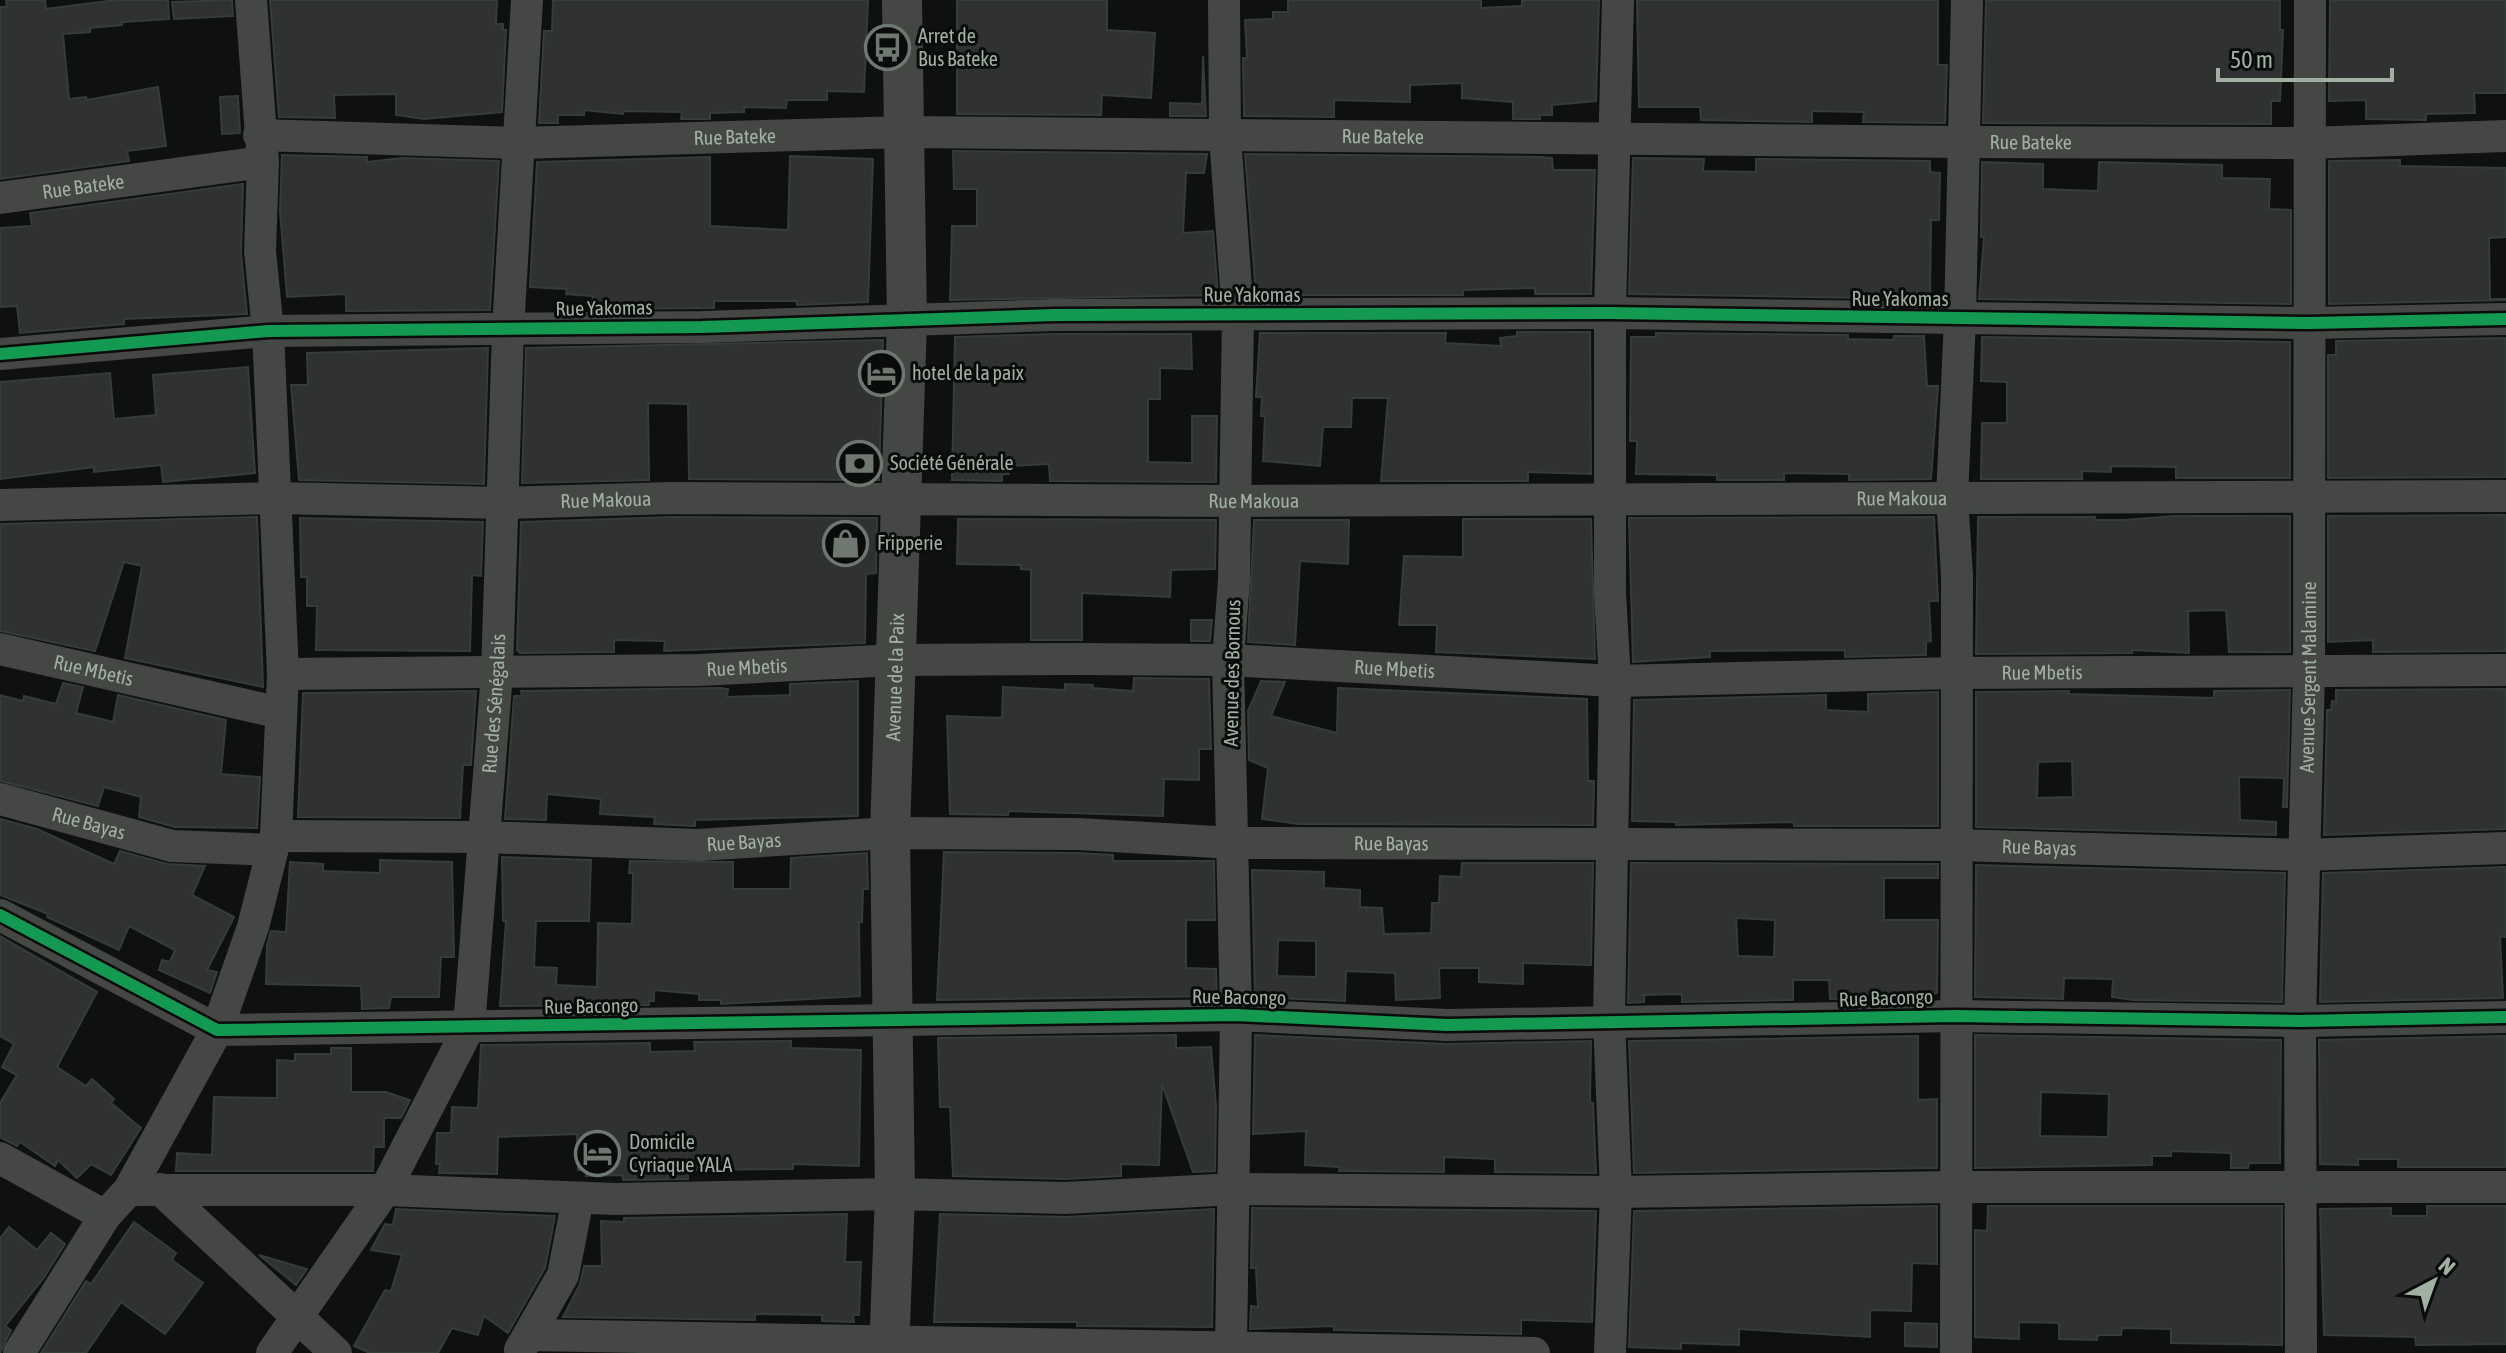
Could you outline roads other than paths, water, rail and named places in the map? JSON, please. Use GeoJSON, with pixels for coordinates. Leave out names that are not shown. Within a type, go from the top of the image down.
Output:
{"type":"FeatureCollection","features":[{"type":"Feature","properties":{"kind":"main road","name":"Avenue de la Paix"},"geometry":{"type":"LineString","coordinates":[[889,1348],[895,1194],[890,833],[907,321],[902,0]]}},
{"type":"Feature","properties":{"kind":"street"},"geometry":{"type":"LineString","coordinates":[[19,1353],[105,1216],[144,1190],[217,1030],[253,927],[274,843],[283,674],[268,331],[260,251],[261,148],[251,0]]}},
{"type":"Feature","properties":{"kind":"street","name":"Rue des Sénégalais"},"geometry":{"type":"LineString","coordinates":[[272,1353],[385,1190],[469,1027],[497,673],[508,330],[527,0]]}},
{"type":"Feature","properties":{"kind":"street","name":"Avenue des Bornous"},"geometry":{"type":"LineString","coordinates":[[1224,0],[1225,136],[1238,315],[1236,501],[1228,660],[1236,1015],[1231,1347]]}},
{"type":"Feature","properties":{"kind":"street"},"geometry":{"type":"LineString","coordinates":[[1610,1353],[1616,1192],[1609,1020],[1615,681],[1610,593],[1610,313],[1618,0]]}},
{"type":"Feature","properties":{"kind":"street"},"geometry":{"type":"LineString","coordinates":[[1956,1353],[1957,575],[1952,497],[1960,319],[1967,0]]}},
{"type":"Feature","properties":{"kind":"street","name":"Avenue Sergent Malamine"},"geometry":{"type":"LineString","coordinates":[[2301,1353],[2300,1021],[2309,673],[2310,0]]}},
{"type":"Feature","properties":{"kind":"street","name":"Rue Bateke"},"geometry":{"type":"LineString","coordinates":[[0,198],[261,148],[905,132],[2309,143],[2506,136]]}},
{"type":"Feature","properties":{"kind":"street","name":"Rue Yakomas"},"geometry":{"type":"LineString","coordinates":[[0,354],[268,331],[508,330],[1238,315],[1610,313],[2309,323],[2506,319]]}},
{"type":"Feature","properties":{"kind":"street","name":"Rue Makoua"},"geometry":{"type":"LineString","coordinates":[[0,505],[276,498],[504,503],[672,498],[1236,501],[1610,497],[2506,496]]}},
{"type":"Feature","properties":{"kind":"street","name":"Rue Mbetis"},"geometry":{"type":"LineString","coordinates":[[0,649],[281,713]]}},
{"type":"Feature","properties":{"kind":"street","name":"Rue Mbetis"},"geometry":{"type":"LineString","coordinates":[[283,674],[698,670],[896,660],[1228,660],[1615,681],[1956,673],[2506,670]]}},
{"type":"Feature","properties":{"kind":"street","name":"Rue Bayas"},"geometry":{"type":"LineString","coordinates":[[0,799],[172,846],[486,837],[698,845],[890,833],[1078,834],[1233,843],[1956,845],[2304,855],[2506,848]]}},
{"type":"Feature","properties":{"kind":"street","name":"Rue Bacongo"},"geometry":{"type":"LineString","coordinates":[[0,915],[217,1030],[1236,1015],[1447,1025],[1955,1016],[2300,1021],[2506,1017]]}},
{"type":"Feature","properties":{"kind":"street"},"geometry":{"type":"LineString","coordinates":[[0,1158],[105,1216]]}},
{"type":"Feature","properties":{"kind":"street"},"geometry":{"type":"LineString","coordinates":[[144,1190],[385,1190],[578,1198],[895,1194],[1065,1198],[1235,1189],[1616,1192],[1954,1187],[2506,1187]]}},
{"type":"Feature","properties":{"kind":"street"},"geometry":{"type":"LineString","coordinates":[[144,1190],[297,1316],[336,1353]]}},
{"type":"Feature","properties":{"kind":"street"},"geometry":{"type":"LineString","coordinates":[[578,1198],[563,1275],[524,1344],[889,1348],[1231,1347],[1534,1353]]}},
{"type":"Feature","properties":{"kind":"place","name":"Arret de Bus Bateke"},"geometry":{"type":"Point","coordinates":[887,47]}},
{"type":"Feature","properties":{"kind":"place","name":"hotel de la paix"},"geometry":{"type":"Point","coordinates":[881,373]}},
{"type":"Feature","properties":{"kind":"place","name":"Société Générale"},"geometry":{"type":"Point","coordinates":[859,463]}},
{"type":"Feature","properties":{"kind":"place","name":"Fripperie"},"geometry":{"type":"Point","coordinates":[846,543]}},
{"type":"Feature","properties":{"kind":"place","name":"Domicile Cyriaque YALA"},"geometry":{"type":"Point","coordinates":[598,1154]}}]}
